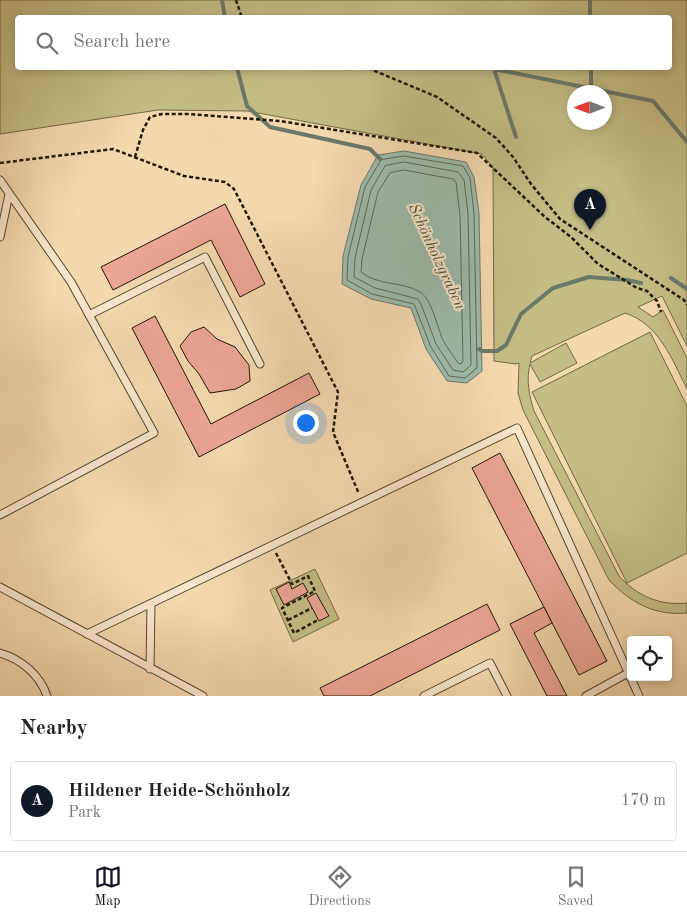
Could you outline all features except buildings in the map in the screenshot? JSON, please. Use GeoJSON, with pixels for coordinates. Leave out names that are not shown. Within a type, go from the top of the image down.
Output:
{"type":"FeatureCollection","features":[{"type":"Feature","properties":{"kind":"lane"},"geometry":{"type":"LineString","coordinates":[[0,180],[71,282],[154,433],[0,515]]}},
{"type":"Feature","properties":{"kind":"lane"},"geometry":{"type":"LineString","coordinates":[[0,237],[9,194]]}},
{"type":"Feature","properties":{"kind":"lane"},"geometry":{"type":"LineString","coordinates":[[90,315],[205,257],[260,364]]}},
{"type":"Feature","properties":{"kind":"lane"},"geometry":{"type":"LineString","coordinates":[[87,634],[517,428],[627,671]]}},
{"type":"Feature","properties":{"kind":"lane"},"geometry":{"type":"LineString","coordinates":[[0,587],[203,696]]}},
{"type":"Feature","properties":{"kind":"lane"},"geometry":{"type":"LineString","coordinates":[[150,668],[151,604]]}},
{"type":"Feature","properties":{"kind":"lane"},"geometry":{"type":"LineString","coordinates":[[0,652],[20,662],[35,674],[47,696]]}},
{"type":"Feature","properties":{"kind":"lane"},"geometry":{"type":"LineString","coordinates":[[424,696],[490,663],[507,696]]}},
{"type":"Feature","properties":{"kind":"lane"},"geometry":{"type":"LineString","coordinates":[[586,696],[627,674]]}},
{"type":"Feature","properties":{"kind":"lane"},"geometry":{"type":"LineString","coordinates":[[632,681],[639,696]]}},
{"type":"Feature","properties":{"kind":"path"},"geometry":{"type":"LineString","coordinates":[[236,0],[241,15]]}},
{"type":"Feature","properties":{"kind":"path"},"geometry":{"type":"LineString","coordinates":[[373,70],[437,97],[496,138],[513,157],[531,184],[560,219],[684,300],[687,305]]}},
{"type":"Feature","properties":{"kind":"path"},"geometry":{"type":"LineString","coordinates":[[135,157],[143,130],[150,117],[162,114],[280,121],[477,153],[545,217],[571,237],[598,264],[636,288],[648,291],[656,301],[660,312]]}},
{"type":"Feature","properties":{"kind":"path"},"geometry":{"type":"LineString","coordinates":[[0,163],[113,149],[184,176],[225,182],[234,189],[338,392],[333,432],[363,502]]}},
{"type":"Feature","properties":{"kind":"path"},"geometry":{"type":"LineString","coordinates":[[272,545],[292,584],[308,576],[316,591],[282,608],[294,633],[318,620]]}},
{"type":"Feature","properties":{"kind":"path"},"geometry":{"type":"LineString","coordinates":[[288,620],[312,608]]}},
{"type":"Feature","properties":{"kind":"shaded area"},"geometry":{"type":"Polygon","coordinates":[[[0,0],[687,0],[687,346],[662,296],[638,307],[653,317],[663,310],[687,358],[687,389],[670,355],[656,334],[637,318],[625,313],[532,356],[530,363],[566,343],[577,363],[540,382],[530,364],[528,382],[534,411],[619,576],[633,589],[650,598],[668,603],[687,603],[687,613],[664,612],[644,606],[626,595],[609,580],[523,410],[518,393],[519,363],[494,361],[493,167],[482,154],[247,111],[158,110],[0,134],[0,0]]]}},
{"type":"Feature","properties":{"kind":"shaded area"},"geometry":{"type":"Polygon","coordinates":[[[650,332],[687,406],[687,553],[627,583],[532,392],[650,332]]]}},
{"type":"Feature","properties":{"kind":"shaded area"},"geometry":{"type":"Polygon","coordinates":[[[315,569],[339,619],[293,642],[270,590],[315,569]]]}},
{"type":"Feature","properties":{"kind":"water"},"geometry":{"type":"Polygon","coordinates":[[[404,151],[466,162],[474,177],[479,213],[482,371],[467,383],[447,381],[426,349],[411,308],[371,299],[342,284],[343,256],[361,185],[378,155],[404,151]]]}},
{"type":"Feature","properties":{"kind":"waterway","name":"Schönholzgraben"},"geometry":{"type":"LineString","coordinates":[[222,0],[224,15]]}},
{"type":"Feature","properties":{"kind":"waterway"},"geometry":{"type":"LineString","coordinates":[[590,0],[590,15]]}},
{"type":"Feature","properties":{"kind":"waterway","name":"Schönholzgraben"},"geometry":{"type":"LineString","coordinates":[[238,70],[247,106],[270,127],[370,149],[380,159]]}},
{"type":"Feature","properties":{"kind":"waterway"},"geometry":{"type":"LineString","coordinates":[[494,70],[516,137]]}},
{"type":"Feature","properties":{"kind":"waterway"},"geometry":{"type":"LineString","coordinates":[[499,70],[653,101],[687,142]]}},
{"type":"Feature","properties":{"kind":"waterway"},"geometry":{"type":"LineString","coordinates":[[591,70],[591,85]]}},
{"type":"Feature","properties":{"kind":"waterway","name":"Schönholzgraben"},"geometry":{"type":"LineString","coordinates":[[479,349],[482,351],[497,351],[506,345],[521,314],[553,288],[589,277],[641,283]]}},
{"type":"Feature","properties":{"kind":"waterway","name":"Schönholzgraben"},"geometry":{"type":"LineString","coordinates":[[671,278],[687,289]]}},
{"type":"Feature","properties":{"kind":"place","name":"Hildener Heide-Schönholz"},"geometry":{"type":"Point","coordinates":[590,230]}}]}
